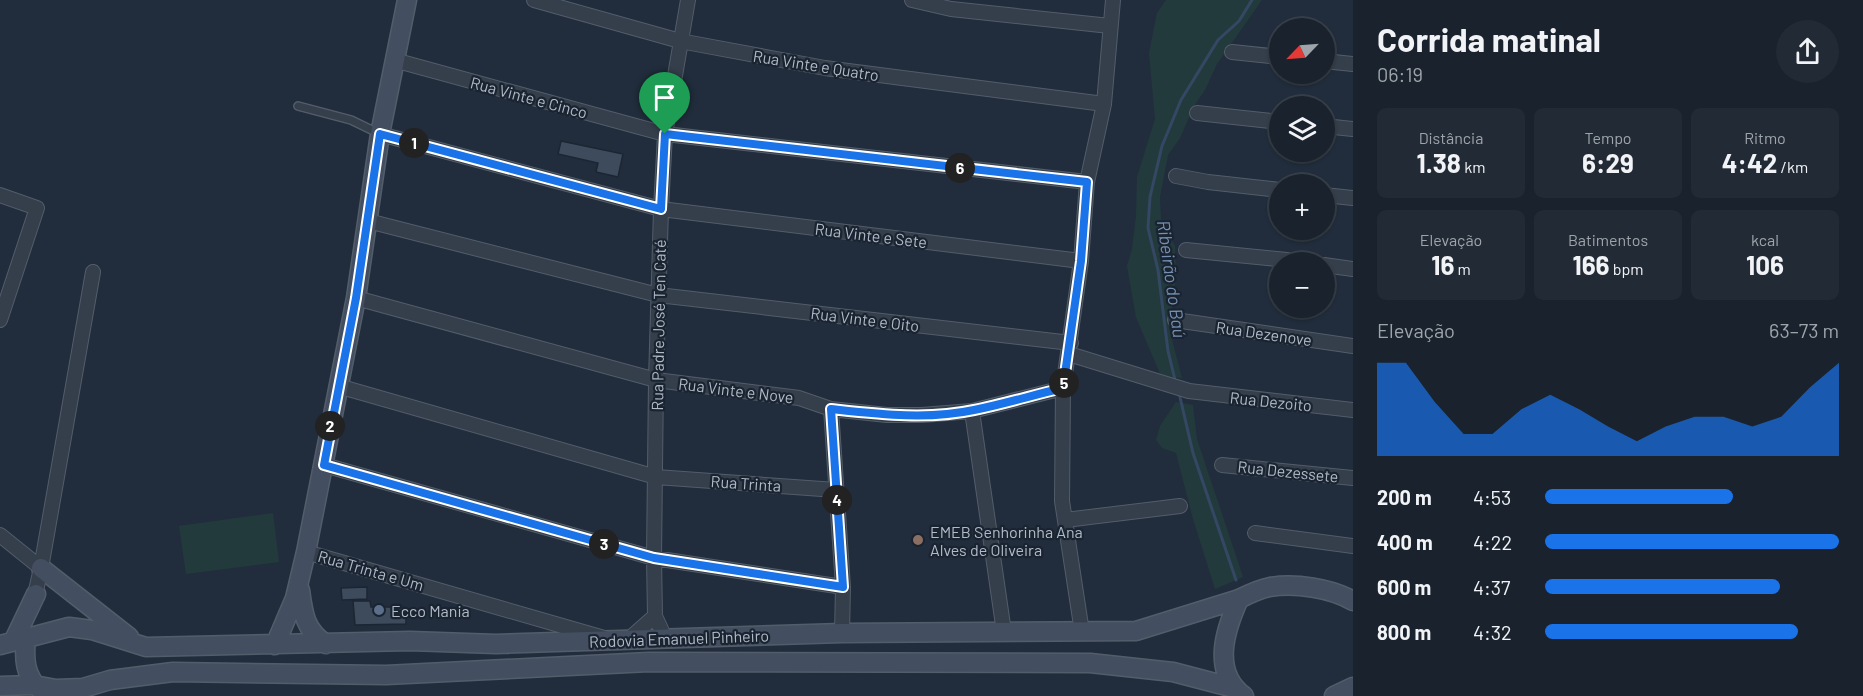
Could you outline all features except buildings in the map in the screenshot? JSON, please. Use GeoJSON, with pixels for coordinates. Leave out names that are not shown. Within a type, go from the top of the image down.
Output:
{"type":"FeatureCollection","features":[{"type":"Feature","properties":{"kind":"main road"},"geometry":{"type":"LineString","coordinates":[[274,645],[295,598],[300,580],[324,465],[356,298],[380,134],[407,0]]}},
{"type":"Feature","properties":{"kind":"main road"},"geometry":{"type":"LineString","coordinates":[[42,568],[122,632],[146,647]]}},
{"type":"Feature","properties":{"kind":"main road"},"geometry":{"type":"LineString","coordinates":[[300,580],[303,616],[317,638],[326,644]]}},
{"type":"Feature","properties":{"kind":"main road","name":"Rodovia Emanuel Pinheiro"},"geometry":{"type":"LineString","coordinates":[[13,641],[69,627],[92,630],[146,647],[410,641],[496,644],[843,633],[1136,631],[1239,600],[1252,592],[1269,587],[1289,586],[1344,596],[1353,601]]}},
{"type":"Feature","properties":{"kind":"main road"},"geometry":{"type":"LineString","coordinates":[[36,594],[13,641],[25,655],[27,670],[34,685],[54,696]]}},
{"type":"Feature","properties":{"kind":"main road"},"geometry":{"type":"LineString","coordinates":[[1239,600],[1223,645],[1224,658],[1239,692]]}},
{"type":"Feature","properties":{"kind":"main road","name":"Rodovia Emanuel Pinheiro"},"geometry":{"type":"LineString","coordinates":[[0,686],[34,685],[56,689],[83,688],[110,680],[173,672],[386,675],[649,662],[1090,663],[1173,672],[1239,692]]}},
{"type":"Feature","properties":{"kind":"main road"},"geometry":{"type":"LineString","coordinates":[[89,696],[95,691],[142,676]]}},
{"type":"Feature","properties":{"kind":"main road"},"geometry":{"type":"LineString","coordinates":[[1334,696],[1353,687]]}},
{"type":"Feature","properties":{"kind":"street","name":"Rua Vinte e Quatro"},"geometry":{"type":"LineString","coordinates":[[534,0],[680,41],[825,68],[1104,104]]}},
{"type":"Feature","properties":{"kind":"street","name":"Rua Padre José Ten Caté"},"geometry":{"type":"LineString","coordinates":[[655,616],[656,380],[665,134],[688,0]]}},
{"type":"Feature","properties":{"kind":"street"},"geometry":{"type":"LineString","coordinates":[[912,0],[951,9],[1110,26]]}},
{"type":"Feature","properties":{"kind":"street"},"geometry":{"type":"LineString","coordinates":[[1082,632],[1062,501],[1063,388],[1081,261],[1087,182],[1104,104],[1113,0]]}},
{"type":"Feature","properties":{"kind":"street"},"geometry":{"type":"LineString","coordinates":[[1232,52],[1269,56]]}},
{"type":"Feature","properties":{"kind":"street","name":"Rua Vinte e Cinco"},"geometry":{"type":"LineString","coordinates":[[394,60],[665,134],[1087,182]]}},
{"type":"Feature","properties":{"kind":"street"},"geometry":{"type":"LineString","coordinates":[[1335,62],[1353,64]]}},
{"type":"Feature","properties":{"kind":"street"},"geometry":{"type":"LineString","coordinates":[[1197,113],[1269,121]]}},
{"type":"Feature","properties":{"kind":"street"},"geometry":{"type":"LineString","coordinates":[[1335,127],[1353,129]]}},
{"type":"Feature","properties":{"kind":"street","name":"Rua Vinte e Sete"},"geometry":{"type":"LineString","coordinates":[[380,134],[661,209],[1081,261]]}},
{"type":"Feature","properties":{"kind":"street"},"geometry":{"type":"LineString","coordinates":[[1176,176],[1269,189]]}},
{"type":"Feature","properties":{"kind":"street"},"geometry":{"type":"LineString","coordinates":[[0,195],[37,208],[0,320]]}},
{"type":"Feature","properties":{"kind":"street"},"geometry":{"type":"LineString","coordinates":[[1335,196],[1353,198]]}},
{"type":"Feature","properties":{"kind":"street"},"geometry":{"type":"LineString","coordinates":[[368,221],[658,295]]}},
{"type":"Feature","properties":{"kind":"street"},"geometry":{"type":"LineString","coordinates":[[1186,250],[1269,258]]}},
{"type":"Feature","properties":{"kind":"street"},"geometry":{"type":"LineString","coordinates":[[1335,267],[1353,269]]}},
{"type":"Feature","properties":{"kind":"street"},"geometry":{"type":"LineString","coordinates":[[36,594],[93,272]]}},
{"type":"Feature","properties":{"kind":"street","name":"Rua Vinte e Oito"},"geometry":{"type":"LineString","coordinates":[[658,295],[1070,349]]}},
{"type":"Feature","properties":{"kind":"street"},"geometry":{"type":"LineString","coordinates":[[356,298],[656,380]]}},
{"type":"Feature","properties":{"kind":"street","name":"Rua Dezenove"},"geometry":{"type":"LineString","coordinates":[[1175,320],[1353,346]]}},
{"type":"Feature","properties":{"kind":"street","name":"Rua Dezoito"},"geometry":{"type":"LineString","coordinates":[[1070,349],[1189,391],[1353,410]]}},
{"type":"Feature","properties":{"kind":"street","name":"Rua Vinte e Nove"},"geometry":{"type":"LineString","coordinates":[[656,380],[799,398],[831,409],[887,415],[972,411],[1063,388]]}},
{"type":"Feature","properties":{"kind":"street"},"geometry":{"type":"LineString","coordinates":[[338,386],[656,477]]}},
{"type":"Feature","properties":{"kind":"street"},"geometry":{"type":"LineString","coordinates":[[831,409],[843,587],[843,633]]}},
{"type":"Feature","properties":{"kind":"street"},"geometry":{"type":"LineString","coordinates":[[972,411],[1005,632]]}},
{"type":"Feature","properties":{"kind":"street"},"geometry":{"type":"LineString","coordinates":[[324,465],[654,558],[843,587]]}},
{"type":"Feature","properties":{"kind":"street","name":"Rua Dezessete"},"geometry":{"type":"LineString","coordinates":[[1222,465],[1353,477]]}},
{"type":"Feature","properties":{"kind":"street","name":"Rua Trinta"},"geometry":{"type":"LineString","coordinates":[[656,477],[837,490]]}},
{"type":"Feature","properties":{"kind":"street"},"geometry":{"type":"LineString","coordinates":[[1065,520],[1180,506]]}},
{"type":"Feature","properties":{"kind":"street"},"geometry":{"type":"LineString","coordinates":[[1255,533],[1353,546]]}},
{"type":"Feature","properties":{"kind":"street"},"geometry":{"type":"LineString","coordinates":[[0,535],[42,568]]}},
{"type":"Feature","properties":{"kind":"street","name":"Rua Trinta e Um"},"geometry":{"type":"LineString","coordinates":[[306,552],[609,639]]}},
{"type":"Feature","properties":{"kind":"street"},"geometry":{"type":"LineString","coordinates":[[629,639],[655,616],[665,638]]}},
{"type":"Feature","properties":{"kind":"lane"},"geometry":{"type":"LineString","coordinates":[[298,106],[351,120],[380,134]]}},
{"type":"Feature","properties":{"kind":"green space"},"geometry":{"type":"Polygon","coordinates":[[[1166,0],[1262,0],[1217,64],[1180,138],[1168,155],[1160,197],[1161,221],[1175,246],[1176,278],[1169,328],[1182,378],[1161,376],[1136,317],[1127,266],[1132,249],[1136,216],[1137,177],[1155,119],[1149,53],[1157,13],[1166,0]]]}},
{"type":"Feature","properties":{"kind":"green space"},"geometry":{"type":"Polygon","coordinates":[[[1176,402],[1193,405],[1197,439],[1243,577],[1215,589],[1193,519],[1176,453],[1162,448],[1156,440],[1160,426],[1176,402]]]}},
{"type":"Feature","properties":{"kind":"green space"},"geometry":{"type":"Polygon","coordinates":[[[273,513],[279,562],[186,574],[179,526],[273,513]]]}},
{"type":"Feature","properties":{"kind":"waterway","name":"Ribeirão do Baú"},"geometry":{"type":"LineString","coordinates":[[1176,384],[1168,351],[1158,270],[1148,228],[1150,197],[1162,146],[1181,100],[1218,40],[1239,21],[1252,0]]}},
{"type":"Feature","properties":{"kind":"waterway","name":"Ribeirão do Baú"},"geometry":{"type":"LineString","coordinates":[[1179,393],[1193,453],[1236,580]]}},
{"type":"Feature","properties":{"kind":"place","name":"EMEB Senhorinha Ana Alves de Oliveira"},"geometry":{"type":"Point","coordinates":[918,540]}},
{"type":"Feature","properties":{"kind":"place","name":"Ecco Mania"},"geometry":{"type":"Point","coordinates":[379,610]}},
{"type":"Feature","properties":{"kind":"route"},"geometry":{"type":"LineString","coordinates":[[380,134],[661,209],[665,134],[1087,182],[1081,261],[1063,388],[972,411],[887,415],[831,409],[843,587],[654,558],[324,465],[356,298],[380,134]]}}]}
